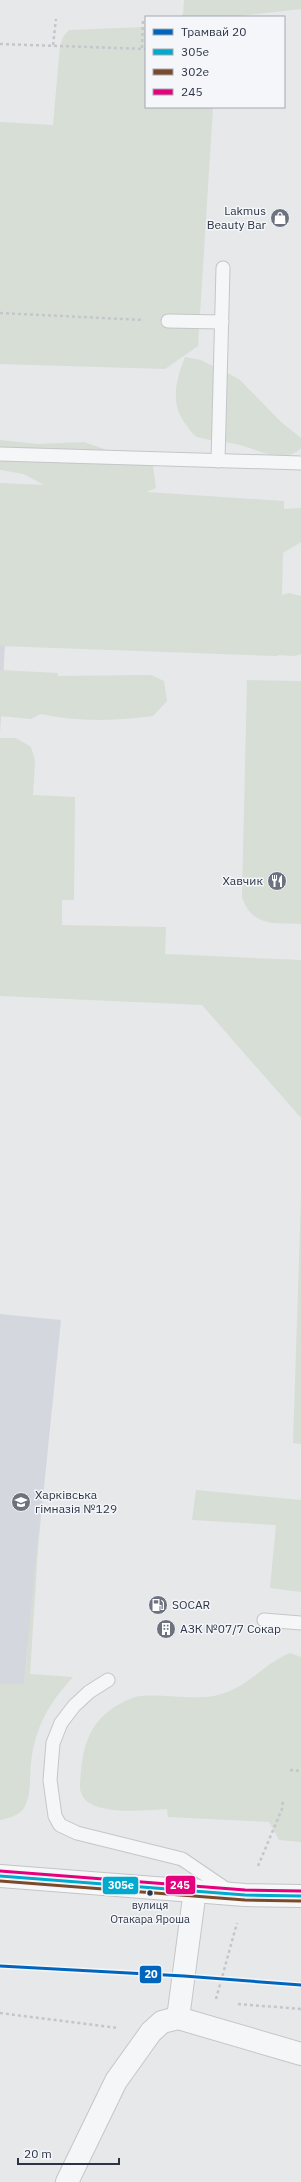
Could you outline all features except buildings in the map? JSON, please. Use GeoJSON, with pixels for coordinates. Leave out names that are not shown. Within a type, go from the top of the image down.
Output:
{"type":"FeatureCollection","features":[{"type":"Feature","properties":{"kind":"main road"},"geometry":{"type":"LineString","coordinates":[[0,1876],[232,1893],[301,1896]]}},
{"type":"Feature","properties":{"kind":"street"},"geometry":{"type":"LineString","coordinates":[[178,2018],[196,1890]]}},
{"type":"Feature","properties":{"kind":"street"},"geometry":{"type":"LineString","coordinates":[[67,2182],[116,2081],[151,2032],[162,2022],[178,2018],[301,2054]]}},
{"type":"Feature","properties":{"kind":"lane"},"geometry":{"type":"LineString","coordinates":[[218,461],[224,268]]}},
{"type":"Feature","properties":{"kind":"lane"},"geometry":{"type":"LineString","coordinates":[[168,321],[222,322]]}},
{"type":"Feature","properties":{"kind":"lane"},"geometry":{"type":"LineString","coordinates":[[0,454],[301,463]]}},
{"type":"Feature","properties":{"kind":"lane"},"geometry":{"type":"LineString","coordinates":[[264,1620],[301,1623]]}},
{"type":"Feature","properties":{"kind":"lane"},"geometry":{"type":"LineString","coordinates":[[108,1680],[89,1692],[74,1706],[61,1723],[53,1744],[50,1780],[55,1816],[60,1825],[77,1833],[182,1859],[232,1893]]}},
{"type":"Feature","properties":{"kind":"path"},"geometry":{"type":"LineString","coordinates":[[53,45],[56,19]]}},
{"type":"Feature","properties":{"kind":"path"},"geometry":{"type":"LineString","coordinates":[[142,48],[143,20]]}},
{"type":"Feature","properties":{"kind":"path"},"geometry":{"type":"LineString","coordinates":[[0,44],[145,49]]}},
{"type":"Feature","properties":{"kind":"path"},"geometry":{"type":"LineString","coordinates":[[0,313],[168,321]]}},
{"type":"Feature","properties":{"kind":"path"},"geometry":{"type":"LineString","coordinates":[[290,1770],[301,1771]]}},
{"type":"Feature","properties":{"kind":"path"},"geometry":{"type":"LineString","coordinates":[[272,1836],[282,1808],[283,1800]]}},
{"type":"Feature","properties":{"kind":"path"},"geometry":{"type":"LineString","coordinates":[[216,2002],[223,2002]]}},
{"type":"Feature","properties":{"kind":"path"},"geometry":{"type":"LineString","coordinates":[[237,2004],[301,2010]]}},
{"type":"Feature","properties":{"kind":"path"},"geometry":{"type":"LineString","coordinates":[[0,2013],[151,2032]]}},
{"type":"Feature","properties":{"kind":"shaded area"},"geometry":{"type":"Polygon","coordinates":[[[184,0],[301,0],[301,9],[239,16],[182,16],[184,0]]]}},
{"type":"Feature","properties":{"kind":"shaded area"},"geometry":{"type":"Polygon","coordinates":[[[145,27],[145,108],[213,108],[198,346],[165,369],[0,364],[0,122],[53,125],[60,46],[63,37],[69,30],[145,27]]]}},
{"type":"Feature","properties":{"kind":"shaded area"},"geometry":{"type":"Polygon","coordinates":[[[185,357],[201,360],[239,379],[281,422],[301,438],[301,448],[294,453],[279,456],[263,453],[235,444],[197,437],[190,431],[181,418],[176,401],[177,383],[185,357]]]}},
{"type":"Feature","properties":{"kind":"shaded area"},"geometry":{"type":"Polygon","coordinates":[[[0,440],[38,444],[84,442],[153,466],[156,488],[147,492],[284,501],[284,509],[301,508],[301,542],[283,553],[282,595],[289,593],[301,596],[301,654],[295,656],[278,656],[0,646],[0,483],[44,485],[24,474],[0,470],[0,440]]]}},
{"type":"Feature","properties":{"kind":"shaded area"},"geometry":{"type":"Polygon","coordinates":[[[0,590],[8,591],[0,733],[0,590]]]}},
{"type":"Feature","properties":{"kind":"shaded area"},"geometry":{"type":"Polygon","coordinates":[[[0,670],[58,673],[58,676],[151,675],[164,681],[167,701],[153,716],[139,718],[97,720],[55,717],[41,714],[31,719],[0,716],[0,670]]]}},
{"type":"Feature","properties":{"kind":"shaded area"},"geometry":{"type":"Polygon","coordinates":[[[247,680],[301,681],[301,924],[273,923],[258,918],[246,907],[242,897],[247,680]]]}},
{"type":"Feature","properties":{"kind":"shaded area"},"geometry":{"type":"Polygon","coordinates":[[[0,738],[16,738],[31,747],[35,761],[33,795],[75,797],[74,900],[62,900],[62,925],[166,927],[165,954],[301,960],[301,1118],[202,1005],[0,996],[0,738]]]}},
{"type":"Feature","properties":{"kind":"shaded area"},"geometry":{"type":"Polygon","coordinates":[[[301,1197],[301,1444],[293,1443],[301,1197]]]}},
{"type":"Feature","properties":{"kind":"shaded area","name":"Харківська гімназія №129"},"geometry":{"type":"Polygon","coordinates":[[[0,1314],[61,1320],[24,1684],[0,1684],[0,1314]]]}},
{"type":"Feature","properties":{"kind":"shaded area"},"geometry":{"type":"Polygon","coordinates":[[[196,1490],[301,1500],[301,1592],[270,1588],[276,1525],[192,1520],[196,1490]]]}},
{"type":"Feature","properties":{"kind":"shaded area"},"geometry":{"type":"Polygon","coordinates":[[[41,1502],[30,1674],[73,1677],[57,1696],[44,1716],[33,1750],[27,1803],[22,1811],[16,1815],[0,1820],[0,1684],[24,1684],[41,1502]]]}},
{"type":"Feature","properties":{"kind":"shaded area"},"geometry":{"type":"Polygon","coordinates":[[[290,1653],[301,1657],[301,1842],[279,1840],[269,1822],[168,1817],[167,1809],[130,1811],[115,1810],[101,1808],[90,1803],[82,1796],[80,1785],[82,1763],[87,1742],[96,1724],[113,1708],[130,1699],[141,1696],[205,1697],[226,1693],[290,1653]]]}},
{"type":"Feature","properties":{"kind":"tram line","name":"20"},"geometry":{"type":"LineString","coordinates":[[0,1966],[184,1976],[301,1985]]}},
{"type":"Feature","properties":{"kind":"transit line","name":"245"},"geometry":{"type":"LineString","coordinates":[[0,1871],[245,1890],[301,1891]]}},
{"type":"Feature","properties":{"kind":"transit line","name":"305e"},"geometry":{"type":"LineString","coordinates":[[0,1876],[245,1895],[301,1896]]}},
{"type":"Feature","properties":{"kind":"transit line","name":"302е"},"geometry":{"type":"LineString","coordinates":[[0,1881],[245,1900],[301,1901]]}},
{"type":"Feature","properties":{"kind":"place","name":"Lakmus Beauty Bar"},"geometry":{"type":"Point","coordinates":[280,218]}},
{"type":"Feature","properties":{"kind":"place","name":"Хавчик"},"geometry":{"type":"Point","coordinates":[277,881]}},
{"type":"Feature","properties":{"kind":"place","name":"Харківська гімназія №129"},"geometry":{"type":"Point","coordinates":[21,1502]}},
{"type":"Feature","properties":{"kind":"place","name":"SOCAR"},"geometry":{"type":"Point","coordinates":[158,1605]}},
{"type":"Feature","properties":{"kind":"place","name":"АЗК №07/7 Сокар"},"geometry":{"type":"Point","coordinates":[166,1629]}},
{"type":"Feature","properties":{"kind":"place","name":"вулиця Отакара Яроша"},"geometry":{"type":"Point","coordinates":[150,1893]}}]}
